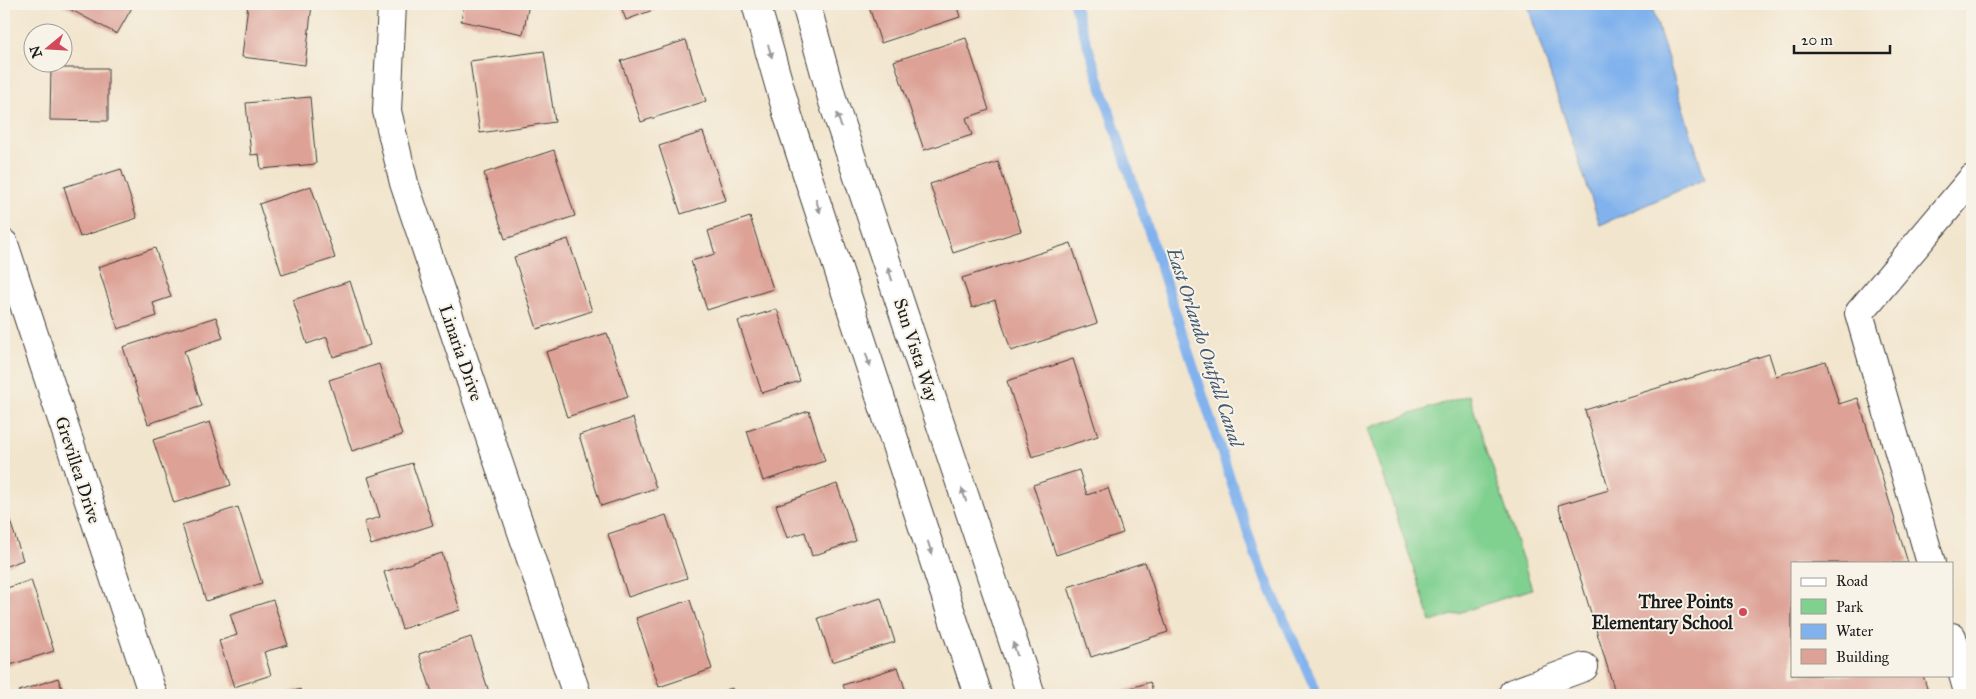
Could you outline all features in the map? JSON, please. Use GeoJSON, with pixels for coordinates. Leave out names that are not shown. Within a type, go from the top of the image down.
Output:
{"type":"FeatureCollection","features":[{"type":"Feature","properties":{"kind":"street","name":"Linaria Drive"},"geometry":{"type":"LineString","coordinates":[[392,4],[387,111],[404,183],[577,695]]}},
{"type":"Feature","properties":{"kind":"street"},"geometry":{"type":"LineString","coordinates":[[756,4],[791,125],[978,695]]}},
{"type":"Feature","properties":{"kind":"street","name":"Sun Vista Way"},"geometry":{"type":"LineString","coordinates":[[806,4],[833,102],[1031,695]]}},
{"type":"Feature","properties":{"kind":"street"},"geometry":{"type":"LineString","coordinates":[[1931,562],[1859,312],[1972,178]]}},
{"type":"Feature","properties":{"kind":"street","name":"Grevillea Drive"},"geometry":{"type":"LineString","coordinates":[[4,244],[153,695]]}},
{"type":"Feature","properties":{"kind":"street"},"geometry":{"type":"LineString","coordinates":[[1954,645],[1969,695]]}},
{"type":"Feature","properties":{"kind":"street"},"geometry":{"type":"LineString","coordinates":[[1514,695],[1513,693],[1584,667]]}},
{"type":"Feature","properties":{"kind":"green space"},"geometry":{"type":"Polygon","coordinates":[[[1469,395],[1532,589],[1431,622],[1368,428],[1469,395]]]}},
{"type":"Feature","properties":{"kind":"water"},"geometry":{"type":"Polygon","coordinates":[[[1527,4],[1651,4],[1705,179],[1600,225],[1527,4]]]}},
{"type":"Feature","properties":{"kind":"building"},"geometry":{"type":"Polygon","coordinates":[[[60,4],[134,4],[117,34],[60,4]]]}},
{"type":"Feature","properties":{"kind":"building"},"geometry":{"type":"Polygon","coordinates":[[[248,4],[312,4],[305,65],[242,57],[248,4]]]}},
{"type":"Feature","properties":{"kind":"building"},"geometry":{"type":"Polygon","coordinates":[[[464,4],[529,4],[523,34],[461,21],[464,4]]]}},
{"type":"Feature","properties":{"kind":"building"},"geometry":{"type":"Polygon","coordinates":[[[620,4],[669,4],[626,20],[620,4]]]}},
{"type":"Feature","properties":{"kind":"building"},"geometry":{"type":"Polygon","coordinates":[[[868,4],[956,4],[960,17],[881,43],[868,4]]]}},
{"type":"Feature","properties":{"kind":"building"},"geometry":{"type":"Polygon","coordinates":[[[966,38],[989,110],[966,118],[972,135],[924,150],[894,61],[966,38]]]}},
{"type":"Feature","properties":{"kind":"building"},"geometry":{"type":"Polygon","coordinates":[[[686,40],[706,101],[641,122],[621,61],[686,40]]]}},
{"type":"Feature","properties":{"kind":"building"},"geometry":{"type":"Polygon","coordinates":[[[544,51],[555,122],[480,133],[470,61],[544,51]]]}},
{"type":"Feature","properties":{"kind":"building"},"geometry":{"type":"Polygon","coordinates":[[[72,68],[108,68],[108,121],[50,120],[51,72],[72,72],[72,68]]]}},
{"type":"Feature","properties":{"kind":"building"},"geometry":{"type":"Polygon","coordinates":[[[310,97],[316,164],[261,169],[259,154],[251,155],[246,103],[310,97]]]}},
{"type":"Feature","properties":{"kind":"building"},"geometry":{"type":"Polygon","coordinates":[[[703,132],[726,200],[681,214],[659,146],[703,132]]]}},
{"type":"Feature","properties":{"kind":"building"},"geometry":{"type":"Polygon","coordinates":[[[554,150],[575,216],[505,239],[484,173],[554,150]]]}},
{"type":"Feature","properties":{"kind":"building"},"geometry":{"type":"Polygon","coordinates":[[[998,162],[1021,231],[953,253],[930,184],[998,162]]]}},
{"type":"Feature","properties":{"kind":"building"},"geometry":{"type":"Polygon","coordinates":[[[121,169],[137,218],[80,237],[64,187],[121,169]]]}},
{"type":"Feature","properties":{"kind":"building"},"geometry":{"type":"Polygon","coordinates":[[[311,186],[335,258],[282,275],[259,204],[311,186]]]}},
{"type":"Feature","properties":{"kind":"building"},"geometry":{"type":"Polygon","coordinates":[[[750,217],[773,289],[707,310],[691,261],[715,254],[708,231],[750,217]]]}},
{"type":"Feature","properties":{"kind":"building"},"geometry":{"type":"Polygon","coordinates":[[[568,239],[592,311],[537,329],[514,257],[568,239]]]}},
{"type":"Feature","properties":{"kind":"building"},"geometry":{"type":"Polygon","coordinates":[[[1071,243],[1097,323],[1011,351],[995,300],[972,308],[962,278],[1071,243]]]}},
{"type":"Feature","properties":{"kind":"building"},"geometry":{"type":"Polygon","coordinates":[[[155,248],[171,297],[153,303],[157,316],[118,329],[98,267],[155,248]]]}},
{"type":"Feature","properties":{"kind":"building"},"geometry":{"type":"Polygon","coordinates":[[[350,281],[370,345],[333,357],[327,337],[307,344],[293,300],[350,281]]]}},
{"type":"Feature","properties":{"kind":"building"},"geometry":{"type":"Polygon","coordinates":[[[777,309],[800,381],[762,393],[738,321],[777,309]]]}},
{"type":"Feature","properties":{"kind":"building"},"geometry":{"type":"Polygon","coordinates":[[[216,317],[223,338],[184,351],[202,406],[148,424],[123,347],[216,317]]]}},
{"type":"Feature","properties":{"kind":"building"},"geometry":{"type":"Polygon","coordinates":[[[607,333],[628,397],[567,417],[546,352],[607,333]]]}},
{"type":"Feature","properties":{"kind":"building"},"geometry":{"type":"Polygon","coordinates":[[[1769,354],[1776,376],[1826,361],[1839,404],[1858,398],[1908,562],[1791,562],[1791,676],[1923,676],[1929,695],[1616,695],[1558,505],[1609,490],[1585,410],[1769,354]]]}},
{"type":"Feature","properties":{"kind":"building"},"geometry":{"type":"Polygon","coordinates":[[[1073,359],[1098,436],[1032,457],[1007,381],[1073,359]]]}},
{"type":"Feature","properties":{"kind":"building"},"geometry":{"type":"Polygon","coordinates":[[[379,364],[402,435],[352,451],[329,380],[379,364]]]}},
{"type":"Feature","properties":{"kind":"building"},"geometry":{"type":"Polygon","coordinates":[[[809,411],[825,461],[763,481],[747,431],[809,411]]]}},
{"type":"Feature","properties":{"kind":"building"},"geometry":{"type":"Polygon","coordinates":[[[633,418],[656,488],[601,506],[579,435],[633,418]]]}},
{"type":"Feature","properties":{"kind":"building"},"geometry":{"type":"Polygon","coordinates":[[[210,422],[231,485],[174,503],[153,440],[210,422]]]}},
{"type":"Feature","properties":{"kind":"building"},"geometry":{"type":"Polygon","coordinates":[[[412,463],[433,525],[371,545],[364,522],[380,517],[368,477],[412,463]]]}},
{"type":"Feature","properties":{"kind":"building"},"geometry":{"type":"Polygon","coordinates":[[[1079,470],[1087,495],[1108,488],[1123,533],[1056,555],[1033,485],[1079,470]]]}},
{"type":"Feature","properties":{"kind":"building"},"geometry":{"type":"Polygon","coordinates":[[[837,484],[856,541],[812,556],[805,532],[787,538],[776,505],[837,484]]]}},
{"type":"Feature","properties":{"kind":"building"},"geometry":{"type":"Polygon","coordinates":[[[4,503],[23,560],[4,567],[4,503]]]}},
{"type":"Feature","properties":{"kind":"building"},"geometry":{"type":"Polygon","coordinates":[[[238,507],[262,583],[206,601],[182,525],[238,507]]]}},
{"type":"Feature","properties":{"kind":"building"},"geometry":{"type":"Polygon","coordinates":[[[666,515],[687,578],[628,597],[608,534],[666,515]]]}},
{"type":"Feature","properties":{"kind":"building"},"geometry":{"type":"Polygon","coordinates":[[[442,553],[460,610],[402,629],[384,572],[442,553]]]}},
{"type":"Feature","properties":{"kind":"building"},"geometry":{"type":"Polygon","coordinates":[[[1145,562],[1168,632],[1091,657],[1068,587],[1145,562]]]}},
{"type":"Feature","properties":{"kind":"building"},"geometry":{"type":"Polygon","coordinates":[[[31,580],[54,651],[4,667],[4,589],[31,580]]]}},
{"type":"Feature","properties":{"kind":"building"},"geometry":{"type":"Polygon","coordinates":[[[881,598],[895,642],[832,662],[818,618],[881,598]]]}},
{"type":"Feature","properties":{"kind":"building"},"geometry":{"type":"Polygon","coordinates":[[[273,600],[288,645],[264,652],[271,675],[234,687],[219,641],[237,635],[230,614],[273,600]]]}},
{"type":"Feature","properties":{"kind":"building"},"geometry":{"type":"Polygon","coordinates":[[[690,600],[712,669],[659,687],[636,618],[690,600]]]}},
{"type":"Feature","properties":{"kind":"building"},"geometry":{"type":"Polygon","coordinates":[[[471,637],[490,695],[433,695],[419,654],[471,637]]]}},
{"type":"Feature","properties":{"kind":"building"},"geometry":{"type":"Polygon","coordinates":[[[898,667],[907,695],[847,695],[843,685],[898,667]]]}},
{"type":"Feature","properties":{"kind":"building"},"geometry":{"type":"Polygon","coordinates":[[[58,678],[64,695],[20,695],[19,691],[58,678]]]}},
{"type":"Feature","properties":{"kind":"building"},"geometry":{"type":"Polygon","coordinates":[[[1150,682],[1154,695],[1109,695],[1150,682]]]}},
{"type":"Feature","properties":{"kind":"building"},"geometry":{"type":"Polygon","coordinates":[[[732,688],[735,695],[711,695],[732,688]]]}},
{"type":"Feature","properties":{"kind":"building"},"geometry":{"type":"Polygon","coordinates":[[[300,689],[302,695],[283,695],[300,689]]]}},
{"type":"Feature","properties":{"kind":"waterway","name":"East Orlando Outfall Canal"},"geometry":{"type":"LineString","coordinates":[[1074,4],[1256,557],[1318,695]]}},
{"type":"Feature","properties":{"kind":"place","name":"Three Points Elementary School"},"geometry":{"type":"Point","coordinates":[1743,612]}}]}
